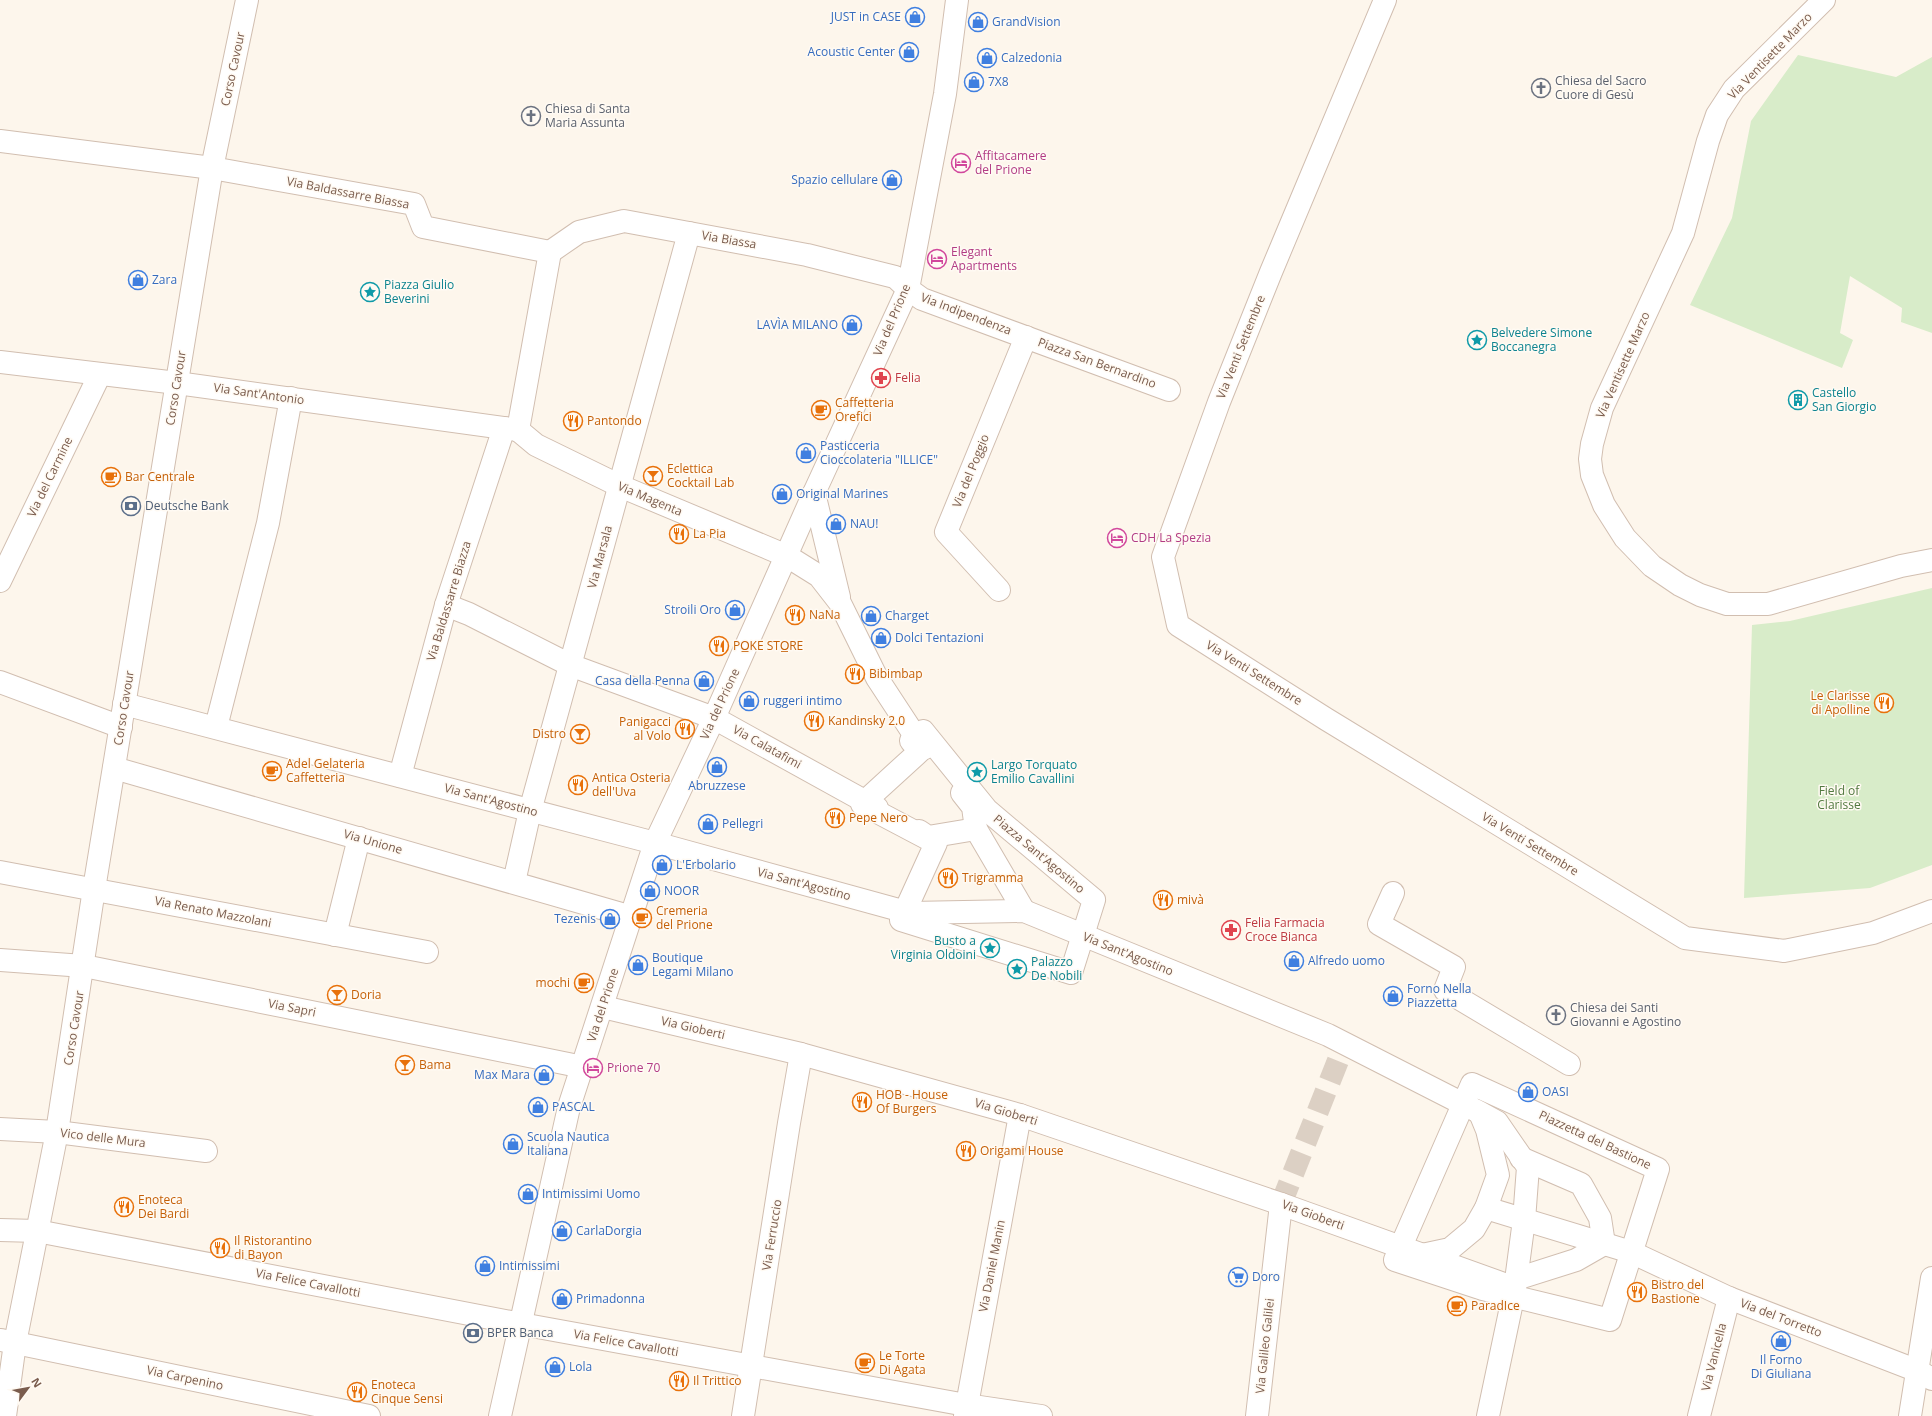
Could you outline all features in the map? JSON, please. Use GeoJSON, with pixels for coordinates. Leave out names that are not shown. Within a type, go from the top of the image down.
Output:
{"type":"FeatureCollection","features":[{"type":"Feature","properties":{"kind":"street","name":"Corso Cavour"},"geometry":{"type":"LineString","coordinates":[[5,1416],[8,1341],[37,1231],[57,1132],[84,966],[94,889],[212,168],[247,0]]}},
{"type":"Feature","properties":{"kind":"street","name":"Via del Prione"},"geometry":{"type":"LineString","coordinates":[[500,1416],[569,1107],[603,1007],[655,843],[714,718],[814,493],[908,289],[945,94],[957,0]]}},
{"type":"Feature","properties":{"kind":"street","name":"Via Venti Settembre"},"geometry":{"type":"LineString","coordinates":[[1385,0],[1268,279],[1219,402],[1163,557],[1178,625],[1326,719],[1684,938],[1784,951],[1872,934],[1932,911]]}},
{"type":"Feature","properties":{"kind":"street","name":"Via Ventisette Marzo"},"geometry":{"type":"LineString","coordinates":[[1824,0],[1734,89],[1717,115],[1708,141],[1683,233],[1602,408],[1592,444],[1590,459],[1592,475],[1604,505],[1625,538],[1652,566],[1680,585],[1700,595],[1727,604],[1768,604],[1901,566],[1932,560]]}},
{"type":"Feature","properties":{"kind":"street","name":"Via Baldassarre Biassa"},"geometry":{"type":"LineString","coordinates":[[0,141],[212,168],[414,204],[423,227],[550,252]]}},
{"type":"Feature","properties":{"kind":"street","name":"Via Biassa"},"geometry":{"type":"LineString","coordinates":[[550,252],[579,232],[624,221],[807,254],[895,277],[908,289]]}},
{"type":"Feature","properties":{"kind":"street","name":"Via Marsala"},"geometry":{"type":"LineString","coordinates":[[514,882],[530,811],[689,233]]}},
{"type":"Feature","properties":{"kind":"street"},"geometry":{"type":"LineString","coordinates":[[511,429],[550,252]]}},
{"type":"Feature","properties":{"kind":"street","name":"Via Indipendenza"},"geometry":{"type":"LineString","coordinates":[[908,289],[922,299],[1026,337]]}},
{"type":"Feature","properties":{"kind":"street","name":"Piazza San Bernardino"},"geometry":{"type":"LineString","coordinates":[[1026,337],[1169,390]]}},
{"type":"Feature","properties":{"kind":"street","name":"Via del Poggio"},"geometry":{"type":"LineString","coordinates":[[998,590],[946,532],[1026,337]]}},
{"type":"Feature","properties":{"kind":"street","name":"Via Sant'Antonio"},"geometry":{"type":"LineString","coordinates":[[0,362],[177,383],[511,429]]}},
{"type":"Feature","properties":{"kind":"street","name":"Via del Carmine"},"geometry":{"type":"LineString","coordinates":[[0,580],[100,374]]}},
{"type":"Feature","properties":{"kind":"street"},"geometry":{"type":"LineString","coordinates":[[216,727],[268,523],[291,398]]}},
{"type":"Feature","properties":{"kind":"street","name":"Via Magenta"},"geometry":{"type":"LineString","coordinates":[[511,429],[536,445],[620,486],[787,556],[818,576],[840,603]]}},
{"type":"Feature","properties":{"kind":"street","name":"Via Baldassarre Biazza"},"geometry":{"type":"LineString","coordinates":[[400,776],[446,605],[511,429]]}},
{"type":"Feature","properties":{"kind":"street"},"geometry":{"type":"LineString","coordinates":[[814,493],[840,603],[877,678],[916,737],[973,807],[976,829],[1024,911]]}},
{"type":"Feature","properties":{"kind":"street","name":"Via Calatafimi"},"geometry":{"type":"LineString","coordinates":[[446,605],[469,614],[570,665],[714,718],[928,837],[976,829]]}},
{"type":"Feature","properties":{"kind":"street"},"geometry":{"type":"LineString","coordinates":[[0,682],[121,727]]}},
{"type":"Feature","properties":{"kind":"street","name":"Via Sant'Agostino"},"geometry":{"type":"LineString","coordinates":[[124,704],[655,843],[910,913],[1024,911],[1328,1035],[1471,1109]]}},
{"type":"Feature","properties":{"kind":"street","name":"Piazza Sant'Agostino"},"geometry":{"type":"LineString","coordinates":[[905,911],[901,920],[1071,973],[1094,900],[987,810],[923,731],[916,737]]}},
{"type":"Feature","properties":{"kind":"street"},"geometry":{"type":"LineString","coordinates":[[905,911],[936,843],[862,804],[920,751],[911,741],[916,737]]}},
{"type":"Feature","properties":{"kind":"street","name":"Via Unione"},"geometry":{"type":"LineString","coordinates":[[114,768],[632,917]]}},
{"type":"Feature","properties":{"kind":"street"},"geometry":{"type":"LineString","coordinates":[[335,935],[359,838]]}},
{"type":"Feature","properties":{"kind":"street","name":"Via Renato Mazzolani"},"geometry":{"type":"LineString","coordinates":[[0,872],[427,952]]}},
{"type":"Feature","properties":{"kind":"street"},"geometry":{"type":"LineString","coordinates":[[1393,892],[1379,924],[1454,966],[1445,990],[1568,1064]]}},
{"type":"Feature","properties":{"kind":"street","name":"Via Sapri"},"geometry":{"type":"LineString","coordinates":[[0,960],[84,966],[583,1067]]}},
{"type":"Feature","properties":{"kind":"street","name":"Via Gioberti"},"geometry":{"type":"LineString","coordinates":[[603,1007],[802,1054],[1020,1115],[1281,1204],[1400,1247]]}},
{"type":"Feature","properties":{"kind":"street","name":"Via Ferruccio"},"geometry":{"type":"LineString","coordinates":[[743,1416],[789,1124],[802,1054]]}},
{"type":"Feature","properties":{"kind":"street","name":"Piazzetta del Bastione"},"geometry":{"type":"LineString","coordinates":[[1400,1247],[1610,1320],[1658,1168],[1472,1084],[1471,1109],[1400,1247],[1395,1260],[1483,1289],[1515,1288]]}},
{"type":"Feature","properties":{"kind":"street"},"geometry":{"type":"LineString","coordinates":[[1471,1109],[1497,1122],[1528,1167],[1524,1220],[1515,1288],[1488,1416]]}},
{"type":"Feature","properties":{"kind":"street","name":"Piazzetta del Bastione"},"geometry":{"type":"LineString","coordinates":[[1422,1254],[1450,1249],[1474,1229],[1486,1208],[1498,1175],[1487,1130],[1471,1109]]}},
{"type":"Feature","properties":{"kind":"street","name":"Via Daniel Manin"},"geometry":{"type":"LineString","coordinates":[[965,1410],[1020,1115]]}},
{"type":"Feature","properties":{"kind":"street","name":"Vico delle Mura"},"geometry":{"type":"LineString","coordinates":[[0,1129],[57,1132],[206,1151]]}},
{"type":"Feature","properties":{"kind":"street"},"geometry":{"type":"LineString","coordinates":[[1522,1158],[1581,1184],[1600,1218],[1604,1244]]}},
{"type":"Feature","properties":{"kind":"street","name":"Via Galileo Galilei"},"geometry":{"type":"LineString","coordinates":[[1257,1416],[1281,1204]]}},
{"type":"Feature","properties":{"kind":"street"},"geometry":{"type":"LineString","coordinates":[[1486,1208],[1631,1252]]}},
{"type":"Feature","properties":{"kind":"street","name":"Via Felice Cavallotti"},"geometry":{"type":"LineString","coordinates":[[0,1230],[37,1231],[521,1324],[752,1365],[965,1410],[1041,1416]]}},
{"type":"Feature","properties":{"kind":"street"},"geometry":{"type":"LineString","coordinates":[[1515,1288],[1576,1260],[1604,1244]]}},
{"type":"Feature","properties":{"kind":"street","name":"Via del Torretto"},"geometry":{"type":"LineString","coordinates":[[1631,1252],[1729,1298],[1925,1375]]}},
{"type":"Feature","properties":{"kind":"street"},"geometry":{"type":"LineString","coordinates":[[1910,1416],[1925,1375],[1932,1278]]}},
{"type":"Feature","properties":{"kind":"street","name":"Via Vanicella"},"geometry":{"type":"LineString","coordinates":[[1699,1416],[1729,1298]]}},
{"type":"Feature","properties":{"kind":"street","name":"Via Carpenino"},"geometry":{"type":"LineString","coordinates":[[8,1341],[369,1416]]}},
{"type":"Feature","properties":{"kind":"green space"},"geometry":{"type":"Polygon","coordinates":[[[1798,55],[1896,77],[1932,57],[1932,333],[1901,322],[1902,308],[1850,276],[1840,333],[1853,340],[1842,368],[1690,305],[1732,218],[1751,121],[1798,55]]]}},
{"type":"Feature","properties":{"kind":"green space","name":"Field of Clarisse"},"geometry":{"type":"Polygon","coordinates":[[[1932,588],[1932,865],[1870,888],[1744,898],[1752,625],[1790,621],[1932,588]]]}},
{"type":"Feature","properties":{"kind":"tunnel"},"geometry":{"type":"LineString","coordinates":[[1281,1204],[1345,1043]]}},
{"type":"Feature","properties":{"kind":"place","name":"JUST in CASE"},"geometry":{"type":"Point","coordinates":[915,17]}},
{"type":"Feature","properties":{"kind":"place","name":"GrandVision"},"geometry":{"type":"Point","coordinates":[978,22]}},
{"type":"Feature","properties":{"kind":"place","name":"Acoustic Center"},"geometry":{"type":"Point","coordinates":[909,52]}},
{"type":"Feature","properties":{"kind":"place","name":"Calzedonia"},"geometry":{"type":"Point","coordinates":[987,58]}},
{"type":"Feature","properties":{"kind":"place","name":"7X8"},"geometry":{"type":"Point","coordinates":[974,82]}},
{"type":"Feature","properties":{"kind":"place","name":"Chiesa del Sacro Cuore di Gesù"},"geometry":{"type":"Point","coordinates":[1541,88]}},
{"type":"Feature","properties":{"kind":"place","name":"Chiesa di Santa Maria Assunta"},"geometry":{"type":"Point","coordinates":[531,116]}},
{"type":"Feature","properties":{"kind":"place","name":"Affitacamere del Prione"},"geometry":{"type":"Point","coordinates":[961,163]}},
{"type":"Feature","properties":{"kind":"place","name":"Spazio cellulare"},"geometry":{"type":"Point","coordinates":[892,180]}},
{"type":"Feature","properties":{"kind":"place","name":"Elegant Apartments"},"geometry":{"type":"Point","coordinates":[937,259]}},
{"type":"Feature","properties":{"kind":"place","name":"Zara"},"geometry":{"type":"Point","coordinates":[138,280]}},
{"type":"Feature","properties":{"kind":"place","name":"Piazza Giulio Beverini"},"geometry":{"type":"Point","coordinates":[370,292]}},
{"type":"Feature","properties":{"kind":"place","name":"LAVÌA MILANO"},"geometry":{"type":"Point","coordinates":[852,325]}},
{"type":"Feature","properties":{"kind":"place","name":"Belvedere Simone Boccanegra"},"geometry":{"type":"Point","coordinates":[1477,340]}},
{"type":"Feature","properties":{"kind":"place","name":"Felia"},"geometry":{"type":"Point","coordinates":[881,378]}},
{"type":"Feature","properties":{"kind":"place","name":"Castello San Giorgio"},"geometry":{"type":"Point","coordinates":[1798,400]}},
{"type":"Feature","properties":{"kind":"place","name":"Caffetteria Orefici"},"geometry":{"type":"Point","coordinates":[821,410]}},
{"type":"Feature","properties":{"kind":"place","name":"Pantondo"},"geometry":{"type":"Point","coordinates":[573,421]}},
{"type":"Feature","properties":{"kind":"place","name":"Pasticceria Cioccolateria \"ILLICE\""},"geometry":{"type":"Point","coordinates":[806,453]}},
{"type":"Feature","properties":{"kind":"place","name":"Eclettica Cocktail Lab"},"geometry":{"type":"Point","coordinates":[653,476]}},
{"type":"Feature","properties":{"kind":"place","name":"Bar Centrale"},"geometry":{"type":"Point","coordinates":[111,477]}},
{"type":"Feature","properties":{"kind":"place","name":"Original Marines"},"geometry":{"type":"Point","coordinates":[782,494]}},
{"type":"Feature","properties":{"kind":"place","name":"Deutsche Bank"},"geometry":{"type":"Point","coordinates":[131,506]}},
{"type":"Feature","properties":{"kind":"place","name":"NAU!"},"geometry":{"type":"Point","coordinates":[836,524]}},
{"type":"Feature","properties":{"kind":"place","name":"La Pia"},"geometry":{"type":"Point","coordinates":[679,534]}},
{"type":"Feature","properties":{"kind":"place","name":"CDH La Spezia"},"geometry":{"type":"Point","coordinates":[1117,538]}},
{"type":"Feature","properties":{"kind":"place","name":"Stroili Oro"},"geometry":{"type":"Point","coordinates":[735,610]}},
{"type":"Feature","properties":{"kind":"place","name":"NaNa"},"geometry":{"type":"Point","coordinates":[795,615]}},
{"type":"Feature","properties":{"kind":"place","name":"Charget"},"geometry":{"type":"Point","coordinates":[871,616]}},
{"type":"Feature","properties":{"kind":"place","name":"Dolci Tentazioni"},"geometry":{"type":"Point","coordinates":[881,638]}},
{"type":"Feature","properties":{"kind":"place","name":"PO̲KE STO̲RE"},"geometry":{"type":"Point","coordinates":[719,646]}},
{"type":"Feature","properties":{"kind":"place","name":"Bibimbap"},"geometry":{"type":"Point","coordinates":[855,674]}},
{"type":"Feature","properties":{"kind":"place","name":"Casa della Penna"},"geometry":{"type":"Point","coordinates":[704,681]}},
{"type":"Feature","properties":{"kind":"place","name":"ruggeri intimo"},"geometry":{"type":"Point","coordinates":[749,701]}},
{"type":"Feature","properties":{"kind":"place","name":"Le Clarisse di Apolline"},"geometry":{"type":"Point","coordinates":[1884,703]}},
{"type":"Feature","properties":{"kind":"place","name":"Kandinsky 2.0"},"geometry":{"type":"Point","coordinates":[814,721]}},
{"type":"Feature","properties":{"kind":"place","name":"Panigacci al Volo"},"geometry":{"type":"Point","coordinates":[685,729]}},
{"type":"Feature","properties":{"kind":"place","name":"Distro"},"geometry":{"type":"Point","coordinates":[580,734]}},
{"type":"Feature","properties":{"kind":"place","name":"Abruzzese"},"geometry":{"type":"Point","coordinates":[717,767]}},
{"type":"Feature","properties":{"kind":"place","name":"Adel Gelateria Caffetteria"},"geometry":{"type":"Point","coordinates":[272,771]}},
{"type":"Feature","properties":{"kind":"place","name":"Largo Torquato Emilio Cavallini"},"geometry":{"type":"Point","coordinates":[977,772]}},
{"type":"Feature","properties":{"kind":"place","name":"Antica Osteria dell'Uva"},"geometry":{"type":"Point","coordinates":[578,785]}},
{"type":"Feature","properties":{"kind":"place","name":"Pepe Nero"},"geometry":{"type":"Point","coordinates":[835,818]}},
{"type":"Feature","properties":{"kind":"place","name":"Pellegri"},"geometry":{"type":"Point","coordinates":[708,824]}},
{"type":"Feature","properties":{"kind":"place","name":"L'Erbolario"},"geometry":{"type":"Point","coordinates":[662,865]}},
{"type":"Feature","properties":{"kind":"place","name":"Trigramma"},"geometry":{"type":"Point","coordinates":[948,878]}},
{"type":"Feature","properties":{"kind":"place","name":"NOOR"},"geometry":{"type":"Point","coordinates":[650,891]}},
{"type":"Feature","properties":{"kind":"place","name":"mivà"},"geometry":{"type":"Point","coordinates":[1163,900]}},
{"type":"Feature","properties":{"kind":"place","name":"Cremeria del Prione"},"geometry":{"type":"Point","coordinates":[642,918]}},
{"type":"Feature","properties":{"kind":"place","name":"Tezenis"},"geometry":{"type":"Point","coordinates":[610,919]}},
{"type":"Feature","properties":{"kind":"place","name":"Felia Farmacia Croce Bianca"},"geometry":{"type":"Point","coordinates":[1231,930]}},
{"type":"Feature","properties":{"kind":"place","name":"Busto a Virginia Oldoini"},"geometry":{"type":"Point","coordinates":[990,948]}},
{"type":"Feature","properties":{"kind":"place","name":"Alfredo uomo"},"geometry":{"type":"Point","coordinates":[1294,961]}},
{"type":"Feature","properties":{"kind":"place","name":"Boutique Legami Milano"},"geometry":{"type":"Point","coordinates":[638,965]}},
{"type":"Feature","properties":{"kind":"place","name":"Palazzo De Nobili"},"geometry":{"type":"Point","coordinates":[1017,969]}},
{"type":"Feature","properties":{"kind":"place","name":"mochi"},"geometry":{"type":"Point","coordinates":[584,983]}},
{"type":"Feature","properties":{"kind":"place","name":"Doria"},"geometry":{"type":"Point","coordinates":[337,995]}},
{"type":"Feature","properties":{"kind":"place","name":"Forno Nella Piazzetta"},"geometry":{"type":"Point","coordinates":[1393,996]}},
{"type":"Feature","properties":{"kind":"place","name":"Chiesa dei Santi Giovanni e Agostino"},"geometry":{"type":"Point","coordinates":[1556,1015]}},
{"type":"Feature","properties":{"kind":"place","name":"Bama"},"geometry":{"type":"Point","coordinates":[405,1065]}},
{"type":"Feature","properties":{"kind":"place","name":"Prione 70"},"geometry":{"type":"Point","coordinates":[593,1068]}},
{"type":"Feature","properties":{"kind":"place","name":"Max Mara"},"geometry":{"type":"Point","coordinates":[544,1075]}},
{"type":"Feature","properties":{"kind":"place","name":"OASI"},"geometry":{"type":"Point","coordinates":[1528,1092]}},
{"type":"Feature","properties":{"kind":"place","name":"HOB - House Of Burgers"},"geometry":{"type":"Point","coordinates":[862,1102]}},
{"type":"Feature","properties":{"kind":"place","name":"PASCAL"},"geometry":{"type":"Point","coordinates":[538,1107]}},
{"type":"Feature","properties":{"kind":"place","name":"Scuola Nautica Italiana"},"geometry":{"type":"Point","coordinates":[513,1144]}},
{"type":"Feature","properties":{"kind":"place","name":"Origami House"},"geometry":{"type":"Point","coordinates":[966,1151]}},
{"type":"Feature","properties":{"kind":"place","name":"Intimissimi Uomo"},"geometry":{"type":"Point","coordinates":[528,1194]}},
{"type":"Feature","properties":{"kind":"place","name":"Enoteca Dei Bardi"},"geometry":{"type":"Point","coordinates":[124,1207]}},
{"type":"Feature","properties":{"kind":"place","name":"CarlaDorgia"},"geometry":{"type":"Point","coordinates":[562,1231]}},
{"type":"Feature","properties":{"kind":"place","name":"Il Ristorantino di Bayon"},"geometry":{"type":"Point","coordinates":[220,1248]}},
{"type":"Feature","properties":{"kind":"place","name":"Intimissimi"},"geometry":{"type":"Point","coordinates":[485,1266]}},
{"type":"Feature","properties":{"kind":"place","name":"Doro"},"geometry":{"type":"Point","coordinates":[1238,1277]}},
{"type":"Feature","properties":{"kind":"place","name":"Bistro del Bastione"},"geometry":{"type":"Point","coordinates":[1637,1292]}},
{"type":"Feature","properties":{"kind":"place","name":"Primadonna"},"geometry":{"type":"Point","coordinates":[562,1299]}},
{"type":"Feature","properties":{"kind":"place","name":"ParadIce"},"geometry":{"type":"Point","coordinates":[1457,1306]}},
{"type":"Feature","properties":{"kind":"place","name":"BPER Banca"},"geometry":{"type":"Point","coordinates":[473,1333]}},
{"type":"Feature","properties":{"kind":"place","name":"Il Forno Di Giuliana"},"geometry":{"type":"Point","coordinates":[1781,1341]}},
{"type":"Feature","properties":{"kind":"place","name":"Le Torte Di Agata"},"geometry":{"type":"Point","coordinates":[865,1363]}},
{"type":"Feature","properties":{"kind":"place","name":"Lola"},"geometry":{"type":"Point","coordinates":[555,1367]}},
{"type":"Feature","properties":{"kind":"place","name":"Il Trittico"},"geometry":{"type":"Point","coordinates":[679,1381]}},
{"type":"Feature","properties":{"kind":"place","name":"Enoteca Cinque Sensi"},"geometry":{"type":"Point","coordinates":[357,1392]}}]}
